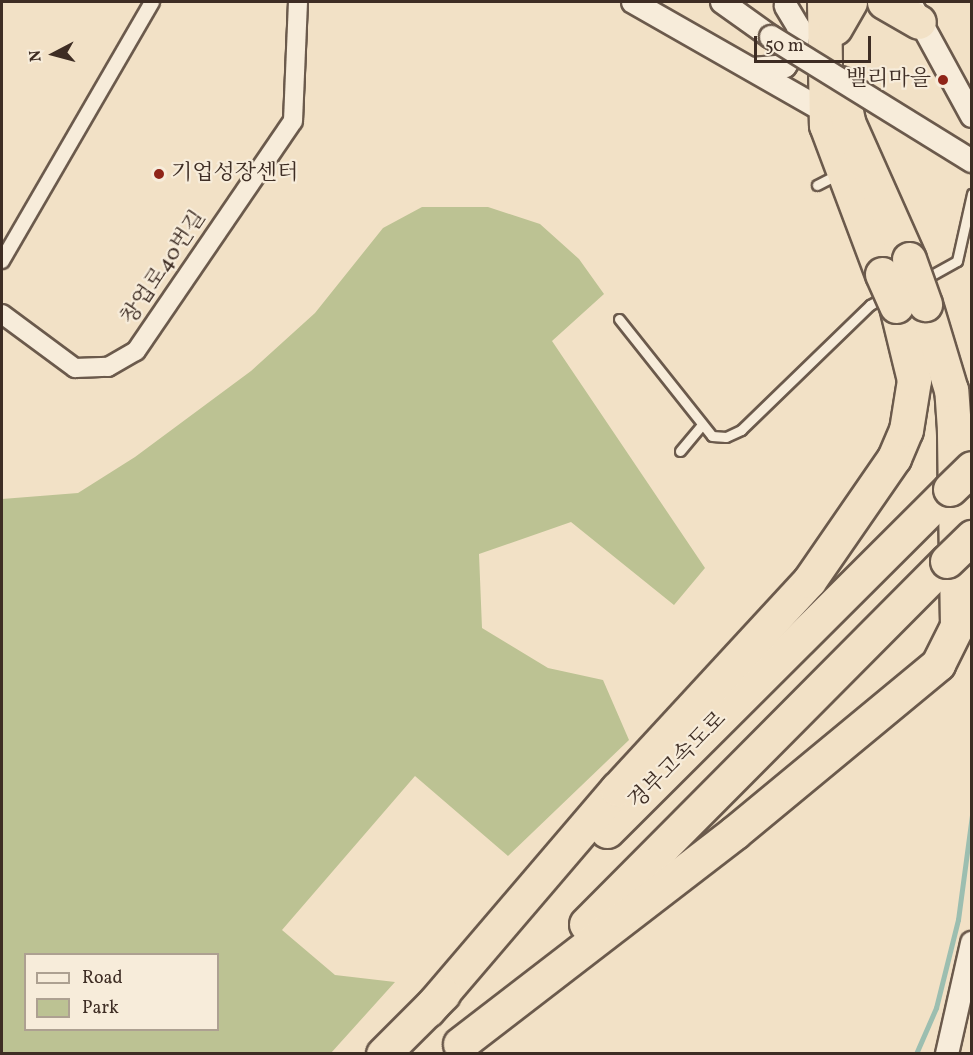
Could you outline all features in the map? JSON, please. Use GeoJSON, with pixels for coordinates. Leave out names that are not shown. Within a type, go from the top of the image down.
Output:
{"type":"FeatureCollection","features":[{"type":"Feature","properties":{"kind":"highway"},"geometry":{"type":"LineString","coordinates":[[884,2],[915,12]]}},
{"type":"Feature","properties":{"kind":"highway"},"geometry":{"type":"LineString","coordinates":[[836,8],[824,111],[830,179],[895,267]]}},
{"type":"Feature","properties":{"kind":"highway"},"geometry":{"type":"LineString","coordinates":[[455,1049],[734,834],[938,664],[957,626],[954,429],[951,390],[910,305],[895,267],[841,99],[836,8]]}},
{"type":"Feature","properties":{"kind":"highway"},"geometry":{"type":"LineString","coordinates":[[428,1010],[617,789],[809,581],[894,458],[909,418],[914,380],[910,305]]}},
{"type":"Feature","properties":{"kind":"highway","name":"경부고속도로"},"geometry":{"type":"LineString","coordinates":[[384,1053],[961,479]]}},
{"type":"Feature","properties":{"kind":"highway"},"geometry":{"type":"LineString","coordinates":[[455,1049],[618,893],[972,537]]}},
{"type":"Feature","properties":{"kind":"street"},"geometry":{"type":"LineString","coordinates":[[2,261],[152,2]]}},
{"type":"Feature","properties":{"kind":"street","name":"창업로40번길"},"geometry":{"type":"LineString","coordinates":[[2,314],[75,368],[116,365],[136,351],[293,123],[298,2]]}},
{"type":"Feature","properties":{"kind":"street"},"geometry":{"type":"LineString","coordinates":[[633,2],[824,111]]}},
{"type":"Feature","properties":{"kind":"street"},"geometry":{"type":"LineString","coordinates":[[722,2],[771,37],[972,160]]}},
{"type":"Feature","properties":{"kind":"street"},"geometry":{"type":"LineString","coordinates":[[752,69],[785,66],[797,49],[799,28],[785,3]]}},
{"type":"Feature","properties":{"kind":"street"},"geometry":{"type":"LineString","coordinates":[[915,12],[972,116]]}},
{"type":"Feature","properties":{"kind":"street"},"geometry":{"type":"LineString","coordinates":[[947,1053],[965,1017],[972,944]]}},
{"type":"Feature","properties":{"kind":"lane"},"geometry":{"type":"LineString","coordinates":[[619,319],[712,436],[741,430],[870,305],[957,261],[972,194]]}},
{"type":"Feature","properties":{"kind":"lane"},"geometry":{"type":"LineString","coordinates":[[680,451],[702,425]]}},
{"type":"Feature","properties":{"kind":"green space"},"geometry":{"type":"Polygon","coordinates":[[[422,207],[488,207],[540,224],[579,259],[604,294],[552,341],[705,568],[674,605],[571,522],[479,554],[482,628],[548,668],[603,680],[629,740],[508,856],[415,776],[282,930],[335,975],[395,982],[331,1053],[2,1053],[2,499],[78,493],[135,457],[251,371],[315,313],[383,228],[422,207]]]}},
{"type":"Feature","properties":{"kind":"waterway"},"geometry":{"type":"LineString","coordinates":[[916,1054],[936,1008],[958,920],[972,815]]}},
{"type":"Feature","properties":{"kind":"place","name":"밸리마을"},"geometry":{"type":"Point","coordinates":[943,80]}},
{"type":"Feature","properties":{"kind":"place","name":"기업성장센터"},"geometry":{"type":"Point","coordinates":[159,174]}}]}
